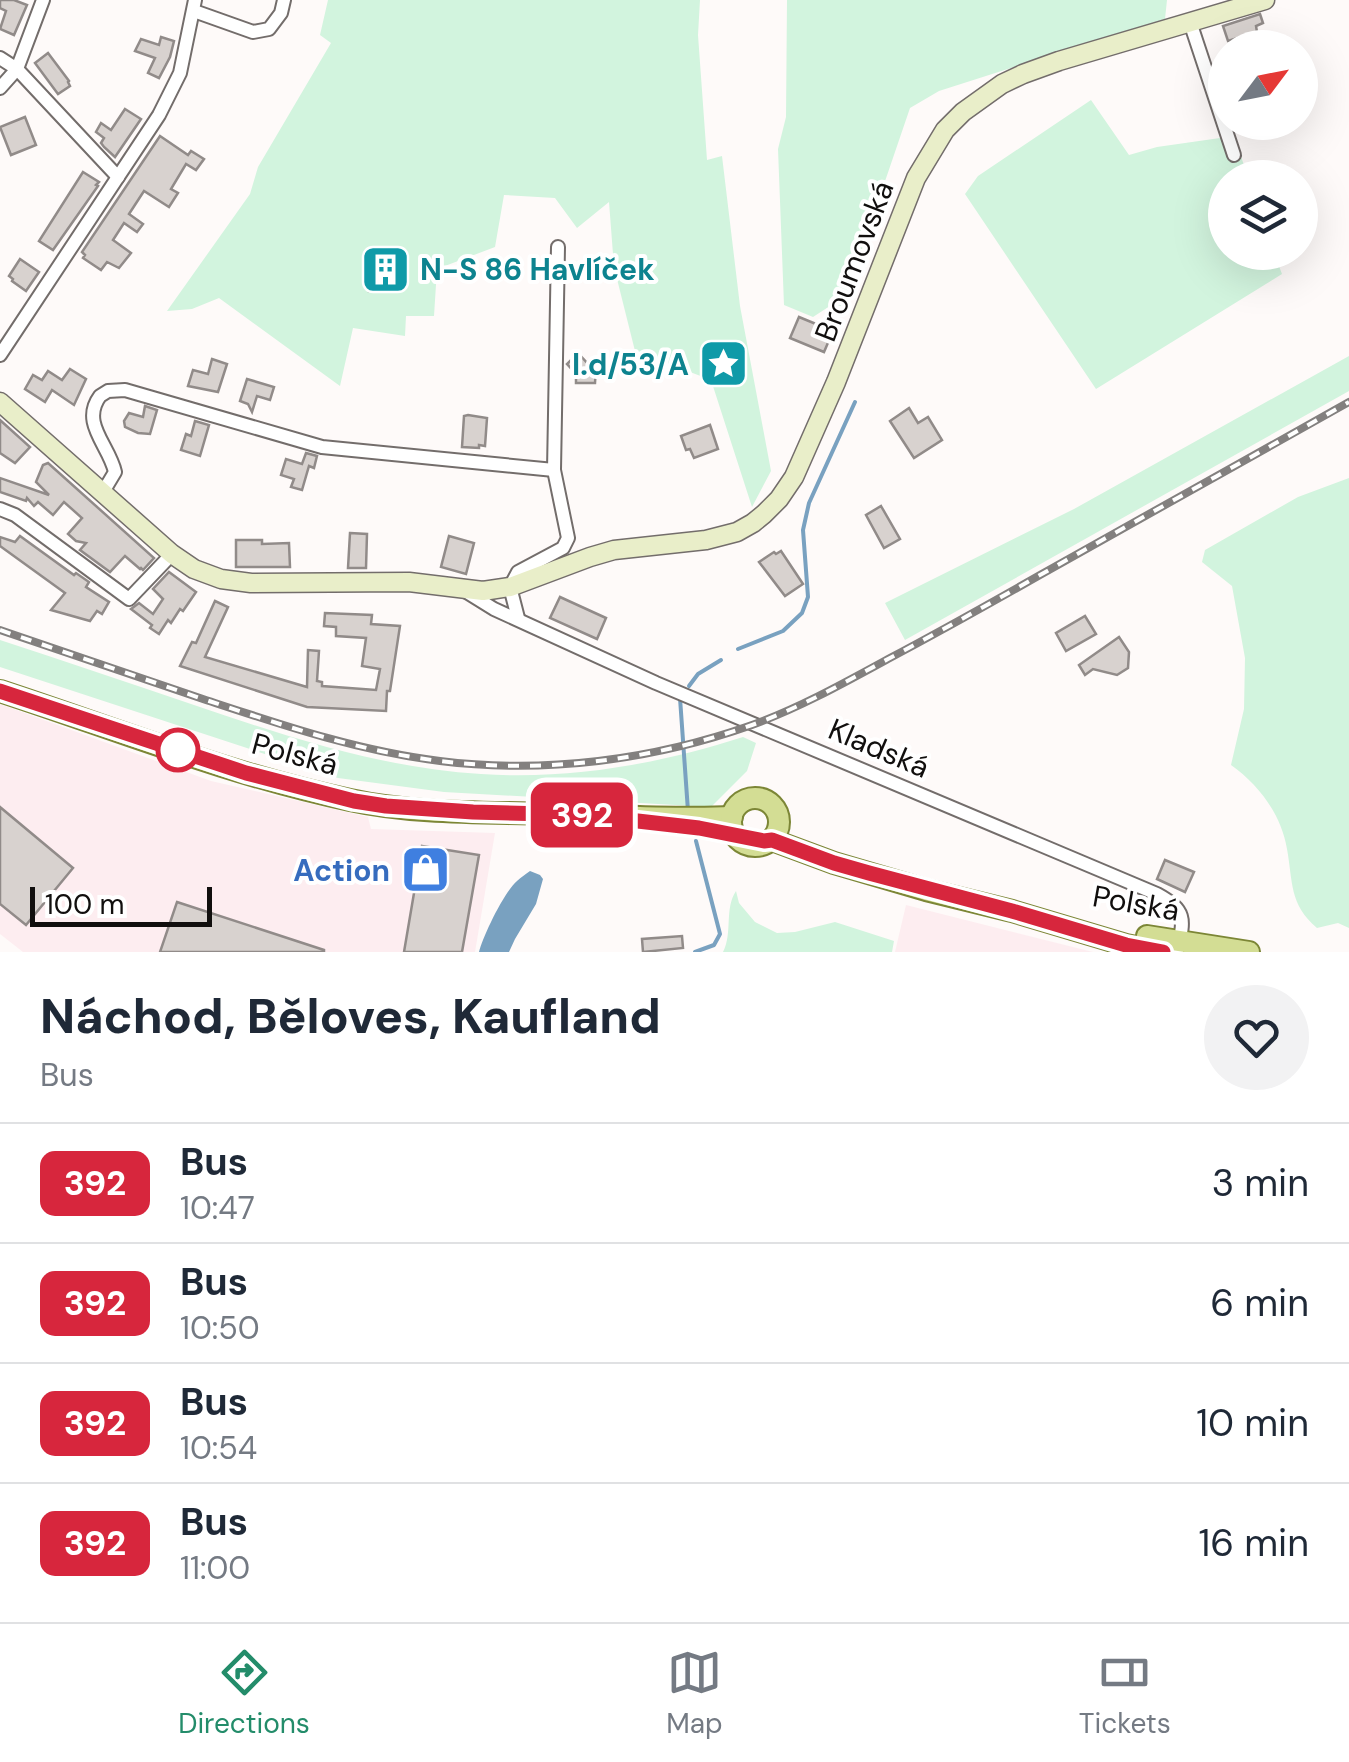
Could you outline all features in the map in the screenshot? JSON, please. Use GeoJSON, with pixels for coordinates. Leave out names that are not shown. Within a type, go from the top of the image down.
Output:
{"type":"FeatureCollection","features":[{"type":"Feature","properties":{"kind":"main road","name":"Broumovská"},"geometry":{"type":"LineString","coordinates":[[614,550],[723,536],[753,524],[779,499],[794,476],[836,382],[916,178],[945,130],[963,112],[1002,84],[1024,74],[1262,0]]}},
{"type":"Feature","properties":{"kind":"main road","name":"Kladská"},"geometry":{"type":"LineString","coordinates":[[0,402],[172,554],[194,570],[220,579],[409,582],[483,591],[510,588],[614,550]]}},
{"type":"Feature","properties":{"kind":"main road","name":"Polská"},"geometry":{"type":"LineString","coordinates":[[0,691],[246,773],[354,801],[456,811],[733,825]]}},
{"type":"Feature","properties":{"kind":"main road"},"geometry":{"type":"LineString","coordinates":[[760,798],[778,812],[775,835],[759,846],[742,842],[733,825],[742,802],[760,798]]}},
{"type":"Feature","properties":{"kind":"main road","name":"Polská"},"geometry":{"type":"LineString","coordinates":[[775,835],[834,863],[1012,911],[1173,949],[1248,952]]}},
{"type":"Feature","properties":{"kind":"street"},"geometry":{"type":"LineString","coordinates":[[0,88],[18,69],[43,0]]}},
{"type":"Feature","properties":{"kind":"street"},"geometry":{"type":"LineString","coordinates":[[0,355],[159,115],[180,73],[195,6],[253,32],[268,29],[281,13],[284,0]]}},
{"type":"Feature","properties":{"kind":"street"},"geometry":{"type":"LineString","coordinates":[[1190,22],[1234,154]]}},
{"type":"Feature","properties":{"kind":"street"},"geometry":{"type":"LineString","coordinates":[[0,58],[18,69],[118,177]]}},
{"type":"Feature","properties":{"kind":"street"},"geometry":{"type":"LineString","coordinates":[[518,618],[510,588],[518,572],[566,544],[568,538],[554,470],[558,247]]}},
{"type":"Feature","properties":{"kind":"street"},"geometry":{"type":"LineString","coordinates":[[103,492],[115,472],[94,426],[92,412],[100,396],[116,390],[322,448],[554,470]]}},
{"type":"Feature","properties":{"kind":"street"},"geometry":{"type":"LineString","coordinates":[[0,509],[15,515],[129,598],[172,554]]}},
{"type":"Feature","properties":{"kind":"street","name":"Kladská"},"geometry":{"type":"LineString","coordinates":[[462,590],[656,683],[1157,894],[1181,912],[1184,925],[1173,949]]}},
{"type":"Feature","properties":{"kind":"shaded area"},"geometry":{"type":"Polygon","coordinates":[[[0,704],[211,781],[368,817],[371,829],[495,833],[475,952],[23,952],[0,934],[0,704]]]}},
{"type":"Feature","properties":{"kind":"shaded area"},"geometry":{"type":"Polygon","coordinates":[[[906,905],[1093,952],[895,952],[906,905]]]}},
{"type":"Feature","properties":{"kind":"green space"},"geometry":{"type":"Polygon","coordinates":[[[328,0],[700,0],[698,35],[707,160],[722,156],[740,306],[771,471],[752,507],[711,380],[635,351],[614,267],[609,202],[577,228],[555,198],[504,195],[495,247],[437,269],[434,316],[406,316],[405,336],[353,328],[340,386],[219,298],[192,309],[167,311],[250,194],[258,167],[331,43],[320,35],[328,0]]]}},
{"type":"Feature","properties":{"kind":"green space"},"geometry":{"type":"Polygon","coordinates":[[[787,0],[1167,0],[1165,19],[939,91],[910,108],[845,307],[833,304],[813,317],[784,305],[778,149],[786,117],[787,0]]]}},
{"type":"Feature","properties":{"kind":"green space"},"geometry":{"type":"Polygon","coordinates":[[[1091,100],[1129,155],[1208,140],[1235,140],[1242,160],[1208,160],[1208,270],[1280,270],[1282,274],[1096,389],[965,194],[978,176],[1091,100]]]}},
{"type":"Feature","properties":{"kind":"green space"},"geometry":{"type":"Polygon","coordinates":[[[1349,356],[1349,391],[905,640],[885,603],[1074,509],[1349,356]]]}},
{"type":"Feature","properties":{"kind":"green space"},"geometry":{"type":"Polygon","coordinates":[[[1349,478],[1349,928],[1338,923],[1317,928],[1297,901],[1284,836],[1274,812],[1251,782],[1231,765],[1244,709],[1245,658],[1232,586],[1202,562],[1205,550],[1298,497],[1349,478]]]}},
{"type":"Feature","properties":{"kind":"green space"},"geometry":{"type":"Polygon","coordinates":[[[0,640],[300,739],[371,758],[444,771],[548,775],[647,762],[743,737],[756,743],[747,771],[711,807],[444,792],[338,778],[0,667],[0,640]]]}},
{"type":"Feature","properties":{"kind":"green space"},"geometry":{"type":"Polygon","coordinates":[[[736,891],[739,903],[755,922],[777,933],[835,922],[894,941],[892,952],[723,952],[736,891]]]}},
{"type":"Feature","properties":{"kind":"water"},"geometry":{"type":"Polygon","coordinates":[[[530,871],[543,879],[536,904],[509,952],[479,952],[506,894],[530,871]]]}},
{"type":"Feature","properties":{"kind":"building"},"geometry":{"type":"Polygon","coordinates":[[[0,0],[27,5],[14,35],[0,29],[6,11],[0,8],[0,0]]]}},
{"type":"Feature","properties":{"kind":"building"},"geometry":{"type":"Polygon","coordinates":[[[1260,14],[1263,23],[1256,26],[1257,30],[1224,30],[1223,26],[1260,14]]]}},
{"type":"Feature","properties":{"kind":"building"},"geometry":{"type":"Polygon","coordinates":[[[161,37],[174,41],[159,78],[148,73],[155,58],[135,51],[141,39],[159,45],[161,37]]]}},
{"type":"Feature","properties":{"kind":"building"},"geometry":{"type":"Polygon","coordinates":[[[48,53],[69,81],[70,86],[58,94],[35,63],[48,53]]]}},
{"type":"Feature","properties":{"kind":"building"},"geometry":{"type":"Polygon","coordinates":[[[125,109],[141,119],[115,157],[96,132],[101,123],[111,130],[125,109]]]}},
{"type":"Feature","properties":{"kind":"building"},"geometry":{"type":"Polygon","coordinates":[[[25,117],[36,145],[11,155],[0,127],[25,117]]]}},
{"type":"Feature","properties":{"kind":"building"},"geometry":{"type":"Polygon","coordinates":[[[160,136],[188,155],[191,151],[204,159],[196,170],[186,164],[171,189],[178,193],[169,207],[144,191],[129,214],[143,224],[137,232],[124,223],[113,240],[131,253],[119,268],[107,262],[101,270],[83,258],[82,252],[160,136]]]}},
{"type":"Feature","properties":{"kind":"building"},"geometry":{"type":"Polygon","coordinates":[[[83,172],[99,182],[98,186],[53,250],[39,241],[83,172]]]}},
{"type":"Feature","properties":{"kind":"building","name":"N-S 86 Havlíček"},"geometry":{"type":"Polygon","coordinates":[[[389,248],[402,252],[404,259],[388,280],[370,290],[376,273],[371,264],[389,248]]]}},
{"type":"Feature","properties":{"kind":"building"},"geometry":{"type":"Polygon","coordinates":[[[20,259],[39,272],[26,291],[9,276],[20,259]]]}},
{"type":"Feature","properties":{"kind":"building"},"geometry":{"type":"Polygon","coordinates":[[[799,317],[833,331],[824,352],[790,338],[799,317]]]}},
{"type":"Feature","properties":{"kind":"building"},"geometry":{"type":"Polygon","coordinates":[[[578,353],[590,366],[596,366],[595,383],[576,383],[576,374],[567,364],[578,353]]]}},
{"type":"Feature","properties":{"kind":"building"},"geometry":{"type":"Polygon","coordinates":[[[212,359],[227,364],[218,392],[188,386],[193,370],[208,374],[212,359]]]}},
{"type":"Feature","properties":{"kind":"building"},"geometry":{"type":"Polygon","coordinates":[[[70,369],[86,379],[74,405],[52,390],[45,402],[25,389],[33,375],[42,380],[48,371],[62,380],[70,369]]]}},
{"type":"Feature","properties":{"kind":"building"},"geometry":{"type":"Polygon","coordinates":[[[247,379],[274,387],[270,400],[257,396],[252,412],[248,404],[240,401],[247,379]]]}},
{"type":"Feature","properties":{"kind":"building"},"geometry":{"type":"Polygon","coordinates":[[[145,406],[157,410],[150,434],[125,427],[129,413],[143,417],[145,406]]]}},
{"type":"Feature","properties":{"kind":"building"},"geometry":{"type":"Polygon","coordinates":[[[909,408],[918,423],[928,417],[942,440],[914,458],[890,421],[909,408]]]}},
{"type":"Feature","properties":{"kind":"building"},"geometry":{"type":"Polygon","coordinates":[[[464,416],[487,418],[485,446],[462,447],[464,416]]]}},
{"type":"Feature","properties":{"kind":"building"},"geometry":{"type":"Polygon","coordinates":[[[0,420],[30,447],[15,463],[0,453],[0,420]]]}},
{"type":"Feature","properties":{"kind":"building"},"geometry":{"type":"Polygon","coordinates":[[[195,421],[209,425],[200,456],[181,450],[195,421]]]}},
{"type":"Feature","properties":{"kind":"building"},"geometry":{"type":"Polygon","coordinates":[[[710,425],[718,449],[694,458],[681,436],[710,425]]]}},
{"type":"Feature","properties":{"kind":"building"},"geometry":{"type":"Polygon","coordinates":[[[306,453],[317,456],[314,468],[309,466],[302,490],[291,487],[294,479],[281,475],[286,459],[302,464],[306,453]]]}},
{"type":"Feature","properties":{"kind":"building"},"geometry":{"type":"Polygon","coordinates":[[[48,463],[154,558],[143,570],[125,556],[110,572],[80,550],[86,543],[68,534],[82,518],[64,502],[53,515],[38,502],[34,506],[27,498],[26,501],[0,492],[0,478],[49,495],[36,482],[43,465],[48,463]]]}},
{"type":"Feature","properties":{"kind":"building"},"geometry":{"type":"Polygon","coordinates":[[[881,506],[900,539],[884,548],[866,515],[881,506]]]}},
{"type":"Feature","properties":{"kind":"building"},"geometry":{"type":"Polygon","coordinates":[[[350,533],[367,534],[366,568],[348,568],[350,533]]]}},
{"type":"Feature","properties":{"kind":"building"},"geometry":{"type":"Polygon","coordinates":[[[20,536],[89,582],[86,587],[109,602],[102,614],[97,611],[90,621],[51,610],[65,593],[0,546],[0,537],[15,542],[20,536]]]}},
{"type":"Feature","properties":{"kind":"building"},"geometry":{"type":"Polygon","coordinates":[[[449,536],[474,543],[466,574],[441,567],[449,536]]]}},
{"type":"Feature","properties":{"kind":"building"},"geometry":{"type":"Polygon","coordinates":[[[236,540],[289,543],[290,567],[236,567],[236,540]]]}},
{"type":"Feature","properties":{"kind":"building"},"geometry":{"type":"Polygon","coordinates":[[[781,551],[803,584],[785,596],[759,562],[781,551]]]}},
{"type":"Feature","properties":{"kind":"building"},"geometry":{"type":"Polygon","coordinates":[[[169,572],[196,592],[159,634],[131,609],[139,603],[153,614],[163,599],[153,589],[169,572]]]}},
{"type":"Feature","properties":{"kind":"building"},"geometry":{"type":"Polygon","coordinates":[[[560,597],[606,618],[597,639],[550,618],[560,597]]]}},
{"type":"Feature","properties":{"kind":"building"},"geometry":{"type":"Polygon","coordinates":[[[215,601],[228,607],[205,657],[307,687],[308,650],[319,651],[317,681],[322,686],[376,690],[380,669],[362,666],[366,638],[336,636],[336,627],[324,626],[325,613],[372,615],[371,624],[400,626],[386,711],[307,707],[180,666],[192,642],[196,643],[215,601]]]}},
{"type":"Feature","properties":{"kind":"building"},"geometry":{"type":"Polygon","coordinates":[[[1085,616],[1096,634],[1066,651],[1056,633],[1085,616]]]}},
{"type":"Feature","properties":{"kind":"building"},"geometry":{"type":"Polygon","coordinates":[[[1119,637],[1129,652],[1128,668],[1117,675],[1093,669],[1085,675],[1079,665],[1119,637]]]}},
{"type":"Feature","properties":{"kind":"building"},"geometry":{"type":"Polygon","coordinates":[[[0,807],[73,868],[26,925],[0,904],[0,807]]]}},
{"type":"Feature","properties":{"kind":"building"},"geometry":{"type":"Polygon","coordinates":[[[422,846],[479,855],[462,952],[404,952],[422,846]]]}},
{"type":"Feature","properties":{"kind":"building"},"geometry":{"type":"Polygon","coordinates":[[[1165,860],[1194,872],[1185,892],[1157,879],[1165,860]]]}},
{"type":"Feature","properties":{"kind":"building"},"geometry":{"type":"Polygon","coordinates":[[[177,902],[324,950],[324,952],[160,952],[177,902]]]}},
{"type":"Feature","properties":{"kind":"building"},"geometry":{"type":"Polygon","coordinates":[[[682,936],[683,948],[643,952],[642,939],[682,936]]]}},
{"type":"Feature","properties":{"kind":"waterway"},"geometry":{"type":"LineString","coordinates":[[738,649],[783,631],[802,613],[808,597],[803,530],[809,503],[855,402]]}},
{"type":"Feature","properties":{"kind":"waterway"},"geometry":{"type":"LineString","coordinates":[[689,686],[698,674],[721,660]]}},
{"type":"Feature","properties":{"kind":"waterway"},"geometry":{"type":"LineString","coordinates":[[680,698],[688,811]]}},
{"type":"Feature","properties":{"kind":"waterway"},"geometry":{"type":"LineString","coordinates":[[695,952],[714,945],[720,934],[696,841]]}},
{"type":"Feature","properties":{"kind":"railway"},"geometry":{"type":"LineString","coordinates":[[0,630],[318,736],[379,751],[440,761],[519,766],[637,755],[752,725],[821,695],[1349,402]]}},
{"type":"Feature","properties":{"kind":"bus line","name":"392"},"geometry":{"type":"LineString","coordinates":[[0,691],[318,793],[386,806],[585,815],[772,840],[926,890],[1163,952]]}},
{"type":"Feature","properties":{"kind":"place","name":"N-S 86 Havlíček"},"geometry":{"type":"Point","coordinates":[385,269]}},
{"type":"Feature","properties":{"kind":"place","name":"I.d/53/A"},"geometry":{"type":"Point","coordinates":[724,364]}},
{"type":"Feature","properties":{"kind":"place","name":"Action"},"geometry":{"type":"Point","coordinates":[425,870]}}]}
